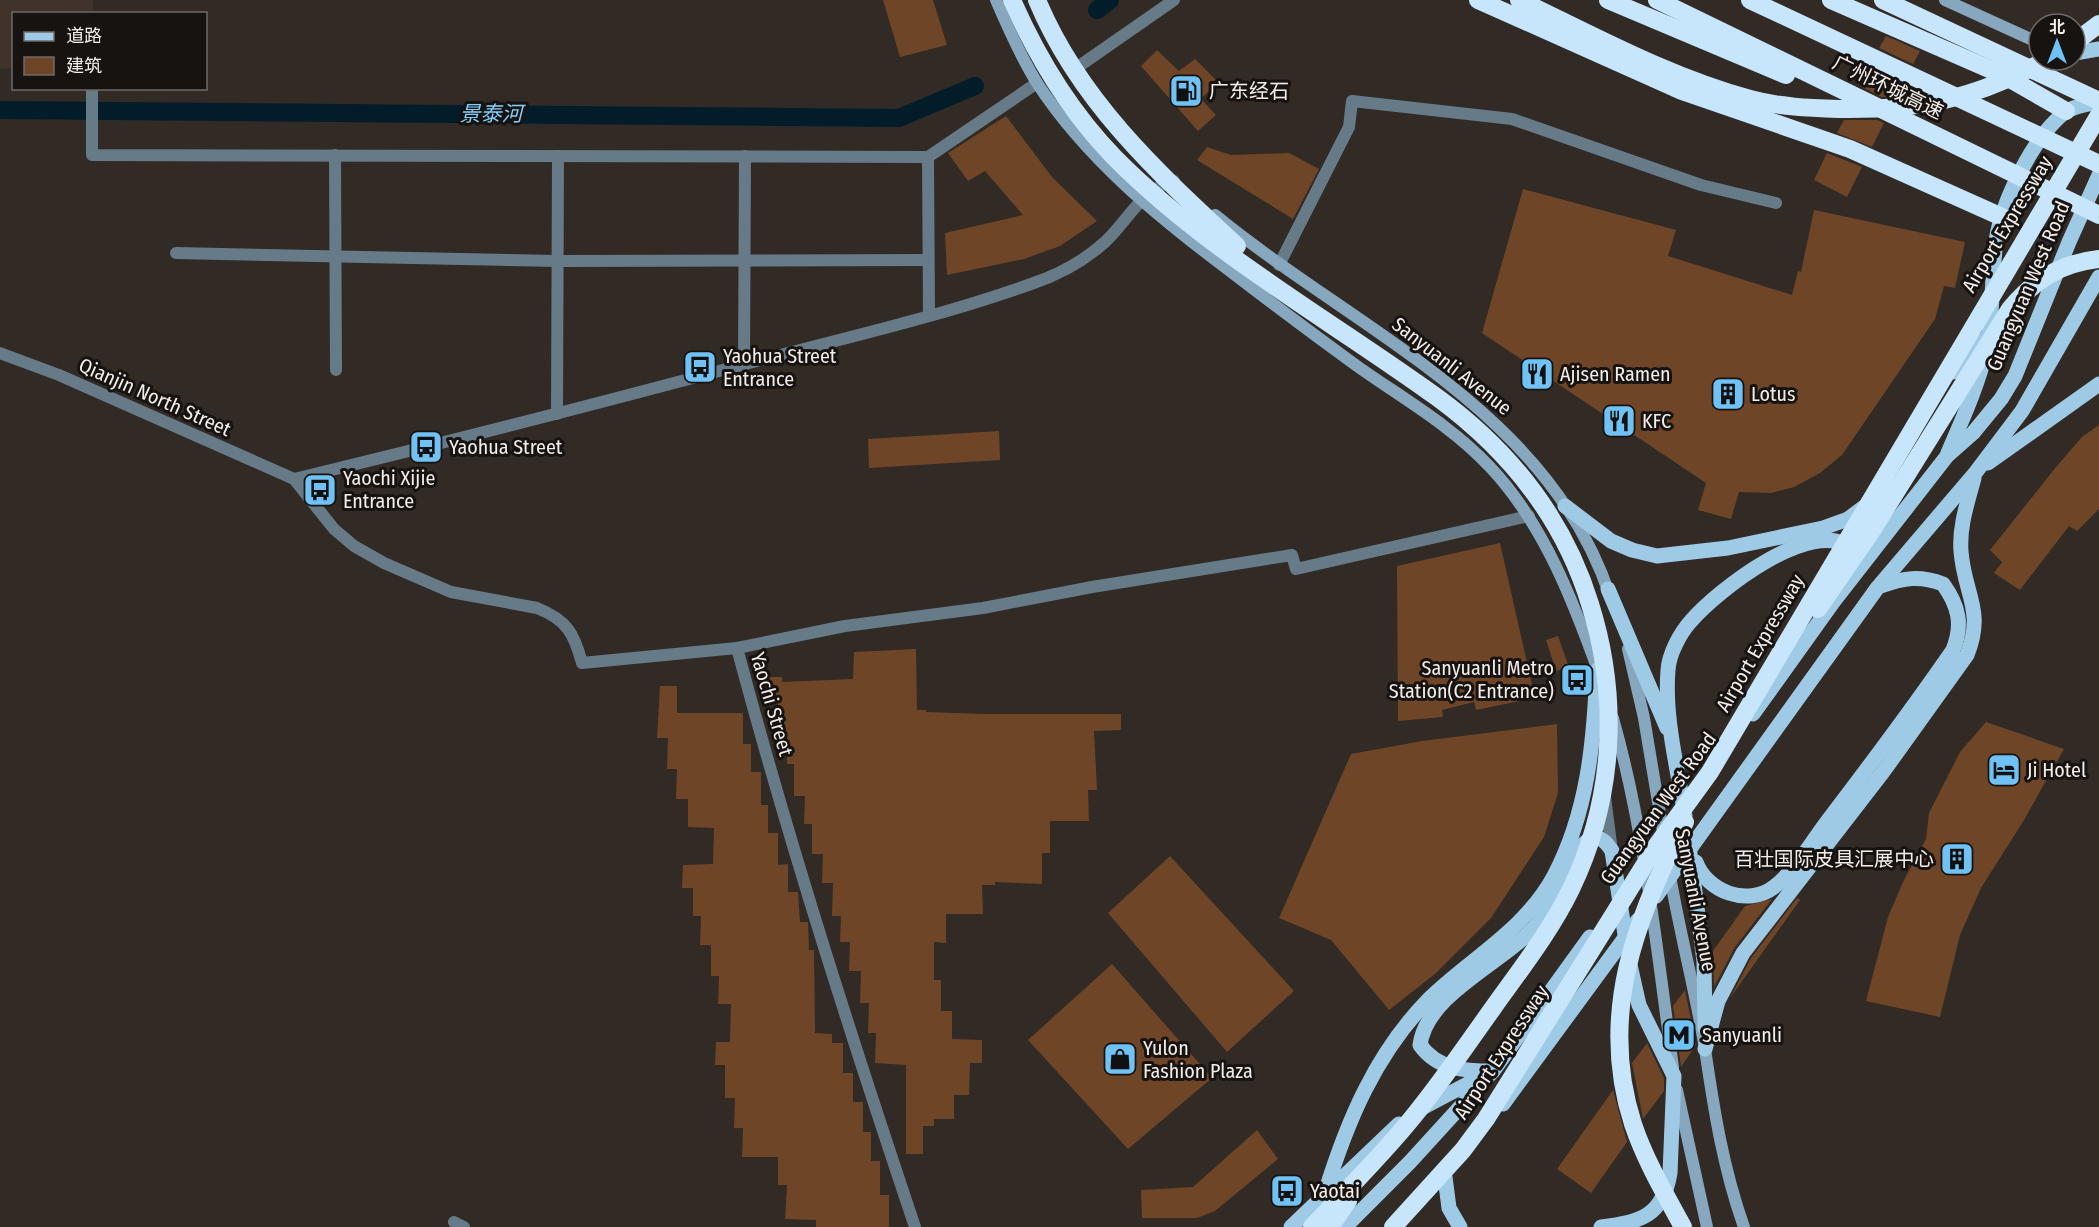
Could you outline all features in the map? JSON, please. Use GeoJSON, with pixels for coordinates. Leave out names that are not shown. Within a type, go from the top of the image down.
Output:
{"type":"FeatureCollection","features":[{"type":"Feature","properties":{"kind":"highway"},"geometry":{"type":"LineString","coordinates":[[1012,0],[1036,49],[1059,88],[1115,159],[1165,204],[1320,318],[1459,414],[1516,468],[1556,525],[1574,560],[1593,613],[1605,666],[1609,731],[1607,769],[1601,804],[1570,890],[1541,940],[1330,1227]]}},
{"type":"Feature","properties":{"kind":"highway"},"geometry":{"type":"LineString","coordinates":[[1035,0],[1072,67],[1115,126],[1204,215],[1320,318]]}},
{"type":"Feature","properties":{"kind":"highway"},"geometry":{"type":"LineString","coordinates":[[1478,0],[1682,91],[1850,149],[2002,217]]}},
{"type":"Feature","properties":{"kind":"highway"},"geometry":{"type":"LineString","coordinates":[[1519,0],[1693,80],[1749,99],[1798,107],[1881,109],[1929,104],[1988,88],[2027,69]]}},
{"type":"Feature","properties":{"kind":"highway"},"geometry":{"type":"LineString","coordinates":[[1608,0],[1985,159]]}},
{"type":"Feature","properties":{"kind":"highway","name":"广州环城高速"},"geometry":{"type":"LineString","coordinates":[[1657,0],[2099,215]]}},
{"type":"Feature","properties":{"kind":"highway","name":"广州环城高速"},"geometry":{"type":"LineString","coordinates":[[1750,0],[2099,164]]}},
{"type":"Feature","properties":{"kind":"highway"},"geometry":{"type":"LineString","coordinates":[[1831,0],[2003,75],[2066,111]]}},
{"type":"Feature","properties":{"kind":"highway"},"geometry":{"type":"LineString","coordinates":[[1883,0],[2099,102]]}},
{"type":"Feature","properties":{"kind":"highway","name":"Airport Expressway"},"geometry":{"type":"LineString","coordinates":[[1393,1227],[1441,1178],[1497,1103],[1657,845],[1710,772],[2099,115]]}},
{"type":"Feature","properties":{"kind":"highway"},"geometry":{"type":"LineString","coordinates":[[1773,664],[1820,607],[1871,532],[2010,309],[2030,287],[2052,272],[2075,263],[2099,259]]}},
{"type":"Feature","properties":{"kind":"highway"},"geometry":{"type":"LineString","coordinates":[[1684,1227],[1633,1124],[1619,1059],[1619,1017],[1626,972],[1642,918],[1666,860],[1710,772]]}},
{"type":"Feature","properties":{"kind":"highway"},"geometry":{"type":"LineString","coordinates":[[1312,1227],[1406,1126]]}},
{"type":"Feature","properties":{"kind":"main road"},"geometry":{"type":"LineString","coordinates":[[996,0],[1037,83],[1071,128],[1140,201],[1259,293],[1457,436],[1491,468],[1528,516],[1553,561],[1597,670],[1621,748],[1633,801],[1653,920],[1674,1076],[1707,1227]]}},
{"type":"Feature","properties":{"kind":"main road","name":"Sanyuanli Avenue"},"geometry":{"type":"LineString","coordinates":[[1035,0],[1047,29],[1072,71],[1128,137],[1174,181],[1279,265],[1419,361],[1481,409],[1519,447],[1565,506],[1608,589],[1628,649],[1644,718],[1672,887],[1705,1048],[1724,1166],[1744,1227]]}},
{"type":"Feature","properties":{"kind":"main road"},"geometry":{"type":"LineString","coordinates":[[1945,0],[2027,38]]}},
{"type":"Feature","properties":{"kind":"main road"},"geometry":{"type":"LineString","coordinates":[[2003,75],[2027,72]]}},
{"type":"Feature","properties":{"kind":"main road"},"geometry":{"type":"LineString","coordinates":[[1947,456],[1971,395],[1989,335],[1996,241],[2002,217],[2037,144],[2049,127],[2066,111],[2099,102]]}},
{"type":"Feature","properties":{"kind":"main road","name":"Guangyuan West Road"},"geometry":{"type":"LineString","coordinates":[[1344,1227],[1410,1162],[1493,1071],[1834,601],[1947,456],[1987,417],[2015,376],[2068,242],[2099,175]]}},
{"type":"Feature","properties":{"kind":"main road"},"geometry":{"type":"LineString","coordinates":[[1399,1227],[1517,1087],[1878,587],[1976,472],[2037,387],[2099,277]]}},
{"type":"Feature","properties":{"kind":"main road"},"geometry":{"type":"LineString","coordinates":[[1565,506],[1611,541],[1632,550],[1657,556],[1684,555],[1728,548],[1836,524],[1858,513],[1869,503],[1945,381],[1989,335]]}},
{"type":"Feature","properties":{"kind":"main road"},"geometry":{"type":"LineString","coordinates":[[1705,1048],[1718,1001],[1743,953],[1883,772],[1966,655],[1974,636],[1976,616],[1964,572],[1961,533],[1976,472],[2099,384]]}},
{"type":"Feature","properties":{"kind":"main road"},"geometry":{"type":"LineString","coordinates":[[1705,1048],[1704,961],[1674,745],[1668,669],[1678,640],[1690,621],[1745,575],[1772,557],[1794,548],[1823,542],[1842,542],[1852,547],[1857,556],[1858,570]]}},
{"type":"Feature","properties":{"kind":"main road"},"geometry":{"type":"LineString","coordinates":[[1689,844],[1699,872],[1709,883],[1723,891],[1749,897],[1773,888],[1786,876],[1910,711],[1953,650],[1959,636],[1960,622],[1956,607],[1943,584],[1929,579],[1904,578],[1878,587]]}},
{"type":"Feature","properties":{"kind":"main road"},"geometry":{"type":"LineString","coordinates":[[1608,589],[1674,745]]}},
{"type":"Feature","properties":{"kind":"main road"},"geometry":{"type":"LineString","coordinates":[[1325,1193],[1349,1119],[1364,1090],[1402,1031],[1431,998],[1524,918],[1554,876],[1574,829],[1589,770],[1597,670]]}},
{"type":"Feature","properties":{"kind":"main road"},"geometry":{"type":"LineString","coordinates":[[1493,1071],[1464,1071],[1435,1060],[1420,1045],[1426,1023],[1456,991],[1530,932],[1552,903],[1579,848],[1586,841],[1597,839],[1608,845],[1612,851],[1639,1005],[1674,1076],[1668,1188],[1660,1204],[1645,1217],[1601,1227]]}},
{"type":"Feature","properties":{"kind":"main road"},"geometry":{"type":"LineString","coordinates":[[1292,1227],[1325,1193],[1409,1116],[1493,1071]]}},
{"type":"Feature","properties":{"kind":"main road"},"geometry":{"type":"LineString","coordinates":[[1441,1178],[1449,1208],[1460,1227]]}},
{"type":"Feature","properties":{"kind":"street"},"geometry":{"type":"LineString","coordinates":[[1072,71],[1174,0]]}},
{"type":"Feature","properties":{"kind":"street"},"geometry":{"type":"LineString","coordinates":[[92,90],[92,155],[928,157],[1037,83]]}},
{"type":"Feature","properties":{"kind":"street"},"geometry":{"type":"LineString","coordinates":[[1279,265],[1349,127],[1352,101],[1512,118],[1701,185],[1776,203]]}},
{"type":"Feature","properties":{"kind":"street"},"geometry":{"type":"LineString","coordinates":[[335,155],[336,370]]}},
{"type":"Feature","properties":{"kind":"street"},"geometry":{"type":"LineString","coordinates":[[557,414],[558,156]]}},
{"type":"Feature","properties":{"kind":"street"},"geometry":{"type":"LineString","coordinates":[[744,365],[745,156]]}},
{"type":"Feature","properties":{"kind":"street"},"geometry":{"type":"LineString","coordinates":[[928,157],[929,315]]}},
{"type":"Feature","properties":{"kind":"street"},"geometry":{"type":"LineString","coordinates":[[294,479],[744,365],[929,315],[1032,284],[1072,266],[1104,243],[1151,190],[1174,181]]}},
{"type":"Feature","properties":{"kind":"street"},"geometry":{"type":"LineString","coordinates":[[176,253],[557,261],[928,260]]}},
{"type":"Feature","properties":{"kind":"street","name":"Qianjin North Street"},"geometry":{"type":"LineString","coordinates":[[0,353],[59,375],[294,479]]}},
{"type":"Feature","properties":{"kind":"street","name":"Yaochi Street"},"geometry":{"type":"LineString","coordinates":[[294,479],[334,529],[354,546],[384,563],[451,592],[537,608],[561,619],[574,639],[582,663],[737,648],[764,749],[807,890],[915,1227]]}},
{"type":"Feature","properties":{"kind":"street"},"geometry":{"type":"LineString","coordinates":[[737,648],[845,626],[983,608],[1092,587],[1292,555],[1296,569],[1528,516]]}},
{"type":"Feature","properties":{"kind":"street"},"geometry":{"type":"LineString","coordinates":[[1597,670],[1602,754],[1612,851]]}},
{"type":"Feature","properties":{"kind":"shaded area"},"geometry":{"type":"Polygon","coordinates":[[[0,0],[93,0],[93,12],[12,12],[12,68],[0,69],[0,0]]]}},
{"type":"Feature","properties":{"kind":"building"},"geometry":{"type":"Polygon","coordinates":[[[883,0],[933,0],[947,45],[900,57],[883,0]]]}},
{"type":"Feature","properties":{"kind":"building"},"geometry":{"type":"Polygon","coordinates":[[[1886,36],[1920,51],[1913,64],[1879,48],[1886,36]]]}},
{"type":"Feature","properties":{"kind":"building","name":"广东经石"},"geometry":{"type":"Polygon","coordinates":[[[1157,50],[1179,71],[1195,59],[1218,82],[1201,99],[1216,115],[1198,131],[1141,66],[1157,50]]]}},
{"type":"Feature","properties":{"kind":"building"},"geometry":{"type":"Polygon","coordinates":[[[1869,69],[1903,84],[1898,96],[1882,97],[1860,86],[1869,69]]]}},
{"type":"Feature","properties":{"kind":"building"},"geometry":{"type":"Polygon","coordinates":[[[1006,116],[1052,177],[1097,221],[1060,246],[1024,259],[947,275],[945,233],[1023,215],[985,171],[968,181],[948,153],[1006,116]]]}},
{"type":"Feature","properties":{"kind":"building"},"geometry":{"type":"Polygon","coordinates":[[[1844,120],[1877,120],[1884,123],[1872,147],[1837,133],[1844,120]]]}},
{"type":"Feature","properties":{"kind":"building"},"geometry":{"type":"Polygon","coordinates":[[[1207,147],[1231,155],[1289,153],[1319,169],[1293,219],[1197,160],[1207,147]]]}},
{"type":"Feature","properties":{"kind":"building"},"geometry":{"type":"Polygon","coordinates":[[[1827,153],[1862,167],[1847,197],[1814,180],[1827,153]]]}},
{"type":"Feature","properties":{"kind":"building","name":"Lotus"},"geometry":{"type":"Polygon","coordinates":[[[1523,189],[1676,230],[1668,256],[1792,295],[1798,271],[1801,272],[1814,210],[1965,242],[1955,288],[1944,286],[1935,319],[1842,455],[1820,473],[1794,487],[1771,493],[1739,492],[1731,519],[1698,510],[1706,483],[1482,333],[1523,189]]]}},
{"type":"Feature","properties":{"kind":"building"},"geometry":{"type":"Polygon","coordinates":[[[2099,425],[2099,509],[2077,531],[2069,526],[2020,590],[1994,573],[2002,562],[1990,550],[2082,437],[2099,425]]]}},
{"type":"Feature","properties":{"kind":"building"},"geometry":{"type":"Polygon","coordinates":[[[999,431],[1000,460],[869,468],[868,439],[999,431]]]}},
{"type":"Feature","properties":{"kind":"building"},"geometry":{"type":"Polygon","coordinates":[[[1500,543],[1535,698],[1476,710],[1474,702],[1442,710],[1443,717],[1398,721],[1397,566],[1500,543]]]}},
{"type":"Feature","properties":{"kind":"building"},"geometry":{"type":"Polygon","coordinates":[[[1558,636],[1569,667],[1556,671],[1546,640],[1558,636]]]}},
{"type":"Feature","properties":{"kind":"building"},"geometry":{"type":"Polygon","coordinates":[[[916,649],[917,710],[982,714],[1121,714],[1121,730],[1094,731],[1097,790],[1088,790],[1089,821],[1050,821],[1050,853],[1042,853],[1042,884],[995,882],[995,885],[982,885],[983,914],[946,914],[946,943],[934,942],[934,980],[941,980],[941,1011],[952,1011],[952,1039],[982,1040],[982,1063],[970,1063],[969,1095],[954,1095],[954,1119],[934,1119],[934,1126],[923,1126],[923,1154],[906,1154],[906,1065],[875,1063],[876,1033],[868,1033],[869,1003],[860,1003],[861,971],[849,971],[850,942],[840,942],[841,916],[832,916],[833,883],[822,883],[823,854],[812,854],[812,824],[804,824],[805,796],[794,796],[794,764],[787,764],[787,737],[778,737],[778,700],[764,700],[765,677],[782,677],[782,682],[853,679],[854,652],[916,649]]]}},
{"type":"Feature","properties":{"kind":"building"},"geometry":{"type":"Polygon","coordinates":[[[660,686],[677,686],[677,713],[743,713],[743,744],[751,744],[751,772],[761,772],[761,805],[768,805],[768,833],[778,833],[778,865],[788,864],[788,892],[798,892],[800,922],[808,922],[809,950],[814,950],[815,1033],[832,1034],[832,1043],[843,1043],[843,1073],[853,1073],[853,1102],[863,1102],[863,1132],[871,1132],[871,1161],[880,1161],[880,1195],[889,1195],[889,1227],[816,1227],[816,1220],[785,1219],[787,1185],[778,1185],[778,1157],[742,1157],[743,1128],[734,1128],[735,1098],[725,1098],[725,1065],[715,1065],[716,1042],[730,1042],[731,1004],[718,1004],[719,976],[711,976],[711,945],[700,945],[701,916],[693,916],[693,888],[682,888],[683,865],[713,864],[714,828],[688,827],[688,799],[676,799],[677,769],[667,769],[668,738],[657,738],[660,686]]]}},
{"type":"Feature","properties":{"kind":"building","name":"百壮国际皮具汇展中心"},"geometry":{"type":"Polygon","coordinates":[[[1986,722],[2064,749],[2024,820],[1981,888],[1960,935],[1940,1017],[1866,1001],[1888,917],[1904,880],[1926,839],[1929,813],[1960,752],[1986,722]]]}},
{"type":"Feature","properties":{"kind":"building"},"geometry":{"type":"Polygon","coordinates":[[[1557,724],[1558,793],[1544,837],[1491,918],[1435,974],[1389,1010],[1331,940],[1279,918],[1351,754],[1422,741],[1557,724]]]}},
{"type":"Feature","properties":{"kind":"building","name":"Yulon Fashion Plaza"},"geometry":{"type":"Polygon","coordinates":[[[1170,856],[1294,991],[1227,1052],[1108,913],[1170,856]]]}},
{"type":"Feature","properties":{"kind":"building"},"geometry":{"type":"Polygon","coordinates":[[[1797,898],[1800,900],[1730,998],[1751,958],[1797,898]]]}},
{"type":"Feature","properties":{"kind":"building"},"geometry":{"type":"Polygon","coordinates":[[[1772,899],[1735,947],[1714,987],[1713,951],[1745,906],[1772,899]]]}},
{"type":"Feature","properties":{"kind":"building","name":"Yulon Fashion Plaza"},"geometry":{"type":"Polygon","coordinates":[[[1112,964],[1212,1078],[1128,1149],[1028,1040],[1112,964]]]}},
{"type":"Feature","properties":{"kind":"building"},"geometry":{"type":"Polygon","coordinates":[[[1685,990],[1696,1045],[1681,1067],[1673,1006],[1685,990]]]}},
{"type":"Feature","properties":{"kind":"building"},"geometry":{"type":"Polygon","coordinates":[[[1647,1043],[1664,1078],[1664,1091],[1643,1119],[1632,1063],[1647,1043]]]}},
{"type":"Feature","properties":{"kind":"building"},"geometry":{"type":"Polygon","coordinates":[[[1613,1090],[1627,1142],[1591,1193],[1557,1169],[1613,1090]]]}},
{"type":"Feature","properties":{"kind":"building"},"geometry":{"type":"Polygon","coordinates":[[[1257,1130],[1278,1159],[1215,1211],[1197,1218],[1142,1218],[1141,1190],[1193,1187],[1257,1130]]]}},
{"type":"Feature","properties":{"kind":"waterway","name":"景泰河"},"geometry":{"type":"LineString","coordinates":[[1097,10],[1110,0]]}},
{"type":"Feature","properties":{"kind":"waterway","name":"景泰河"},"geometry":{"type":"LineString","coordinates":[[0,110],[899,118],[975,86]]}},
{"type":"Feature","properties":{"kind":"place","name":"广东经石"},"geometry":{"type":"Point","coordinates":[1186,91]}},
{"type":"Feature","properties":{"kind":"place","name":"Yaohua Street Entrance"},"geometry":{"type":"Point","coordinates":[700,367]}},
{"type":"Feature","properties":{"kind":"place","name":"Ajisen Ramen"},"geometry":{"type":"Point","coordinates":[1537,374]}},
{"type":"Feature","properties":{"kind":"place","name":"Lotus"},"geometry":{"type":"Point","coordinates":[1728,394]}},
{"type":"Feature","properties":{"kind":"place","name":"KFC"},"geometry":{"type":"Point","coordinates":[1619,421]}},
{"type":"Feature","properties":{"kind":"place","name":"Yaohua Street"},"geometry":{"type":"Point","coordinates":[426,447]}},
{"type":"Feature","properties":{"kind":"place","name":"Yaochi Xijie Entrance"},"geometry":{"type":"Point","coordinates":[320,490]}},
{"type":"Feature","properties":{"kind":"place","name":"Sanyuanli Metro Station(C2 Entrance)"},"geometry":{"type":"Point","coordinates":[1577,680]}},
{"type":"Feature","properties":{"kind":"place","name":"Ji Hotel"},"geometry":{"type":"Point","coordinates":[2004,770]}},
{"type":"Feature","properties":{"kind":"place","name":"百壮国际皮具汇展中心"},"geometry":{"type":"Point","coordinates":[1957,859]}},
{"type":"Feature","properties":{"kind":"place","name":"Sanyuanli"},"geometry":{"type":"Point","coordinates":[1679,1035]}},
{"type":"Feature","properties":{"kind":"place","name":"Yulon Fashion Plaza"},"geometry":{"type":"Point","coordinates":[1120,1059]}},
{"type":"Feature","properties":{"kind":"place","name":"Yaotai"},"geometry":{"type":"Point","coordinates":[1287,1191]}}]}
